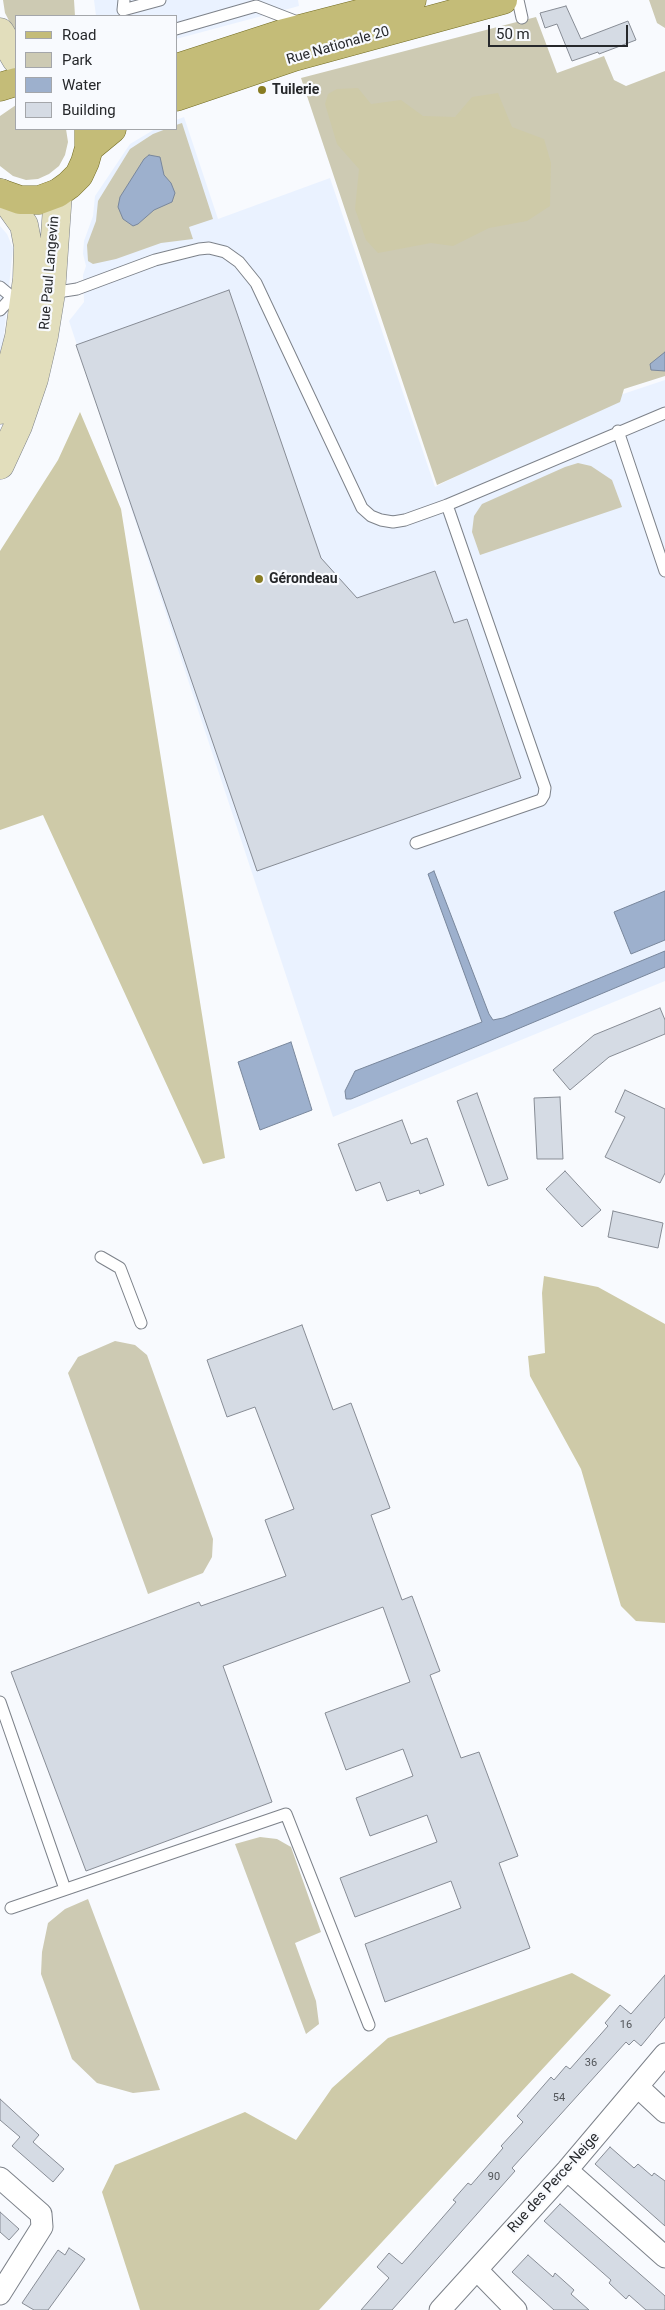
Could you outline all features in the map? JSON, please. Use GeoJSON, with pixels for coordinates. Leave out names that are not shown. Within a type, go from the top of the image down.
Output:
{"type":"FeatureCollection","features":[{"type":"Feature","properties":{"kind":"main road","name":"Rue Nationale 20"},"geometry":{"type":"LineString","coordinates":[[178,67],[308,27],[412,0]]}},
{"type":"Feature","properties":{"kind":"main road","name":"Rue Nationale 20"},"geometry":{"type":"LineString","coordinates":[[178,96],[294,57],[502,0]]}},
{"type":"Feature","properties":{"kind":"main road"},"geometry":{"type":"LineString","coordinates":[[0,32],[15,57]]}},
{"type":"Feature","properties":{"kind":"main road"},"geometry":{"type":"LineString","coordinates":[[0,87],[15,82]]}},
{"type":"Feature","properties":{"kind":"main road"},"geometry":{"type":"LineString","coordinates":[[0,193],[20,200],[39,200],[58,193],[79,175],[89,139],[110,130]]}},
{"type":"Feature","properties":{"kind":"main road","name":"Rue Paul Langevin"},"geometry":{"type":"LineString","coordinates":[[0,193],[24,225],[27,278],[18,298],[19,337],[0,410]]}},
{"type":"Feature","properties":{"kind":"main road","name":"Rue Paul Langevin"},"geometry":{"type":"LineString","coordinates":[[0,464],[18,426],[34,379],[44,336],[51,293],[58,193]]}},
{"type":"Feature","properties":{"kind":"main road"},"geometry":{"type":"LineString","coordinates":[[18,298],[51,293]]}},
{"type":"Feature","properties":{"kind":"street","name":"Rue des Perce-Neige"},"geometry":{"type":"LineString","coordinates":[[440,2310],[567,2170],[665,2054]]}},
{"type":"Feature","properties":{"kind":"street"},"geometry":{"type":"LineString","coordinates":[[638,2087],[665,2112]]}},
{"type":"Feature","properties":{"kind":"street"},"geometry":{"type":"LineString","coordinates":[[567,2170],[665,2257]]}},
{"type":"Feature","properties":{"kind":"street"},"geometry":{"type":"LineString","coordinates":[[0,2178],[42,2214],[42,2227],[0,2294]]}},
{"type":"Feature","properties":{"kind":"street"},"geometry":{"type":"LineString","coordinates":[[477,2270],[516,2310]]}},
{"type":"Feature","properties":{"kind":"lane"},"geometry":{"type":"LineString","coordinates":[[123,9],[160,0]]}},
{"type":"Feature","properties":{"kind":"lane"},"geometry":{"type":"LineString","coordinates":[[518,0],[522,18]]}},
{"type":"Feature","properties":{"kind":"lane"},"geometry":{"type":"LineString","coordinates":[[178,28],[256,6],[308,27]]}},
{"type":"Feature","properties":{"kind":"lane"},"geometry":{"type":"LineString","coordinates":[[51,293],[78,289],[155,260],[199,249],[209,248],[225,252],[239,262],[256,283],[362,508],[376,518],[393,522],[446,505],[665,412]]}},
{"type":"Feature","properties":{"kind":"lane"},"geometry":{"type":"LineString","coordinates":[[0,288],[18,298],[0,310]]}},
{"type":"Feature","properties":{"kind":"lane"},"geometry":{"type":"LineString","coordinates":[[618,431],[665,570]]}},
{"type":"Feature","properties":{"kind":"lane"},"geometry":{"type":"LineString","coordinates":[[416,844],[540,800],[544,795],[545,788],[446,505]]}},
{"type":"Feature","properties":{"kind":"lane"},"geometry":{"type":"LineString","coordinates":[[101,1257],[120,1268],[141,1323]]}},
{"type":"Feature","properties":{"kind":"lane"},"geometry":{"type":"LineString","coordinates":[[0,1702],[65,1889]]}},
{"type":"Feature","properties":{"kind":"lane"},"geometry":{"type":"LineString","coordinates":[[12,1908],[286,1814],[369,2025]]}},
{"type":"Feature","properties":{"kind":"shaded area"},"geometry":{"type":"Polygon","coordinates":[[[94,0],[298,0],[299,6],[178,38],[178,15],[96,15],[94,0]]]}},
{"type":"Feature","properties":{"kind":"shaded area"},"geometry":{"type":"Polygon","coordinates":[[[358,88],[371,104],[401,100],[423,116],[455,117],[472,97],[498,93],[512,127],[544,139],[551,163],[550,206],[527,221],[489,228],[453,246],[431,243],[378,253],[366,240],[355,209],[359,169],[337,144],[325,104],[328,94],[337,89],[358,88]]]}},
{"type":"Feature","properties":{"kind":"shaded area","name":"Gérondeau"},"geometry":{"type":"Polygon","coordinates":[[[184,117],[218,219],[330,178],[435,487],[611,398],[665,380],[665,981],[333,1117],[69,321],[84,302],[83,275],[86,266],[83,254],[84,241],[93,216],[95,196],[130,144],[153,130],[178,130],[178,119],[184,117]]]}},
{"type":"Feature","properties":{"kind":"shaded area"},"geometry":{"type":"Polygon","coordinates":[[[0,226],[7,234],[13,248],[2,353],[0,354],[0,226]]]}},
{"type":"Feature","properties":{"kind":"shaded area"},"geometry":{"type":"Polygon","coordinates":[[[80,412],[121,509],[225,1158],[203,1164],[43,815],[0,830],[0,551],[58,460],[80,412]]]}},
{"type":"Feature","properties":{"kind":"shaded area"},"geometry":{"type":"Polygon","coordinates":[[[544,1276],[598,1287],[665,1324],[665,1623],[636,1621],[621,1606],[581,1469],[530,1376],[528,1356],[545,1353],[542,1293],[544,1276]]]}},
{"type":"Feature","properties":{"kind":"shaded area"},"geometry":{"type":"Polygon","coordinates":[[[572,1973],[611,1995],[319,2310],[140,2310],[102,2192],[115,2165],[245,2112],[296,2140],[332,2088],[388,2038],[572,1973]]]}},
{"type":"Feature","properties":{"kind":"green space"},"geometry":{"type":"Polygon","coordinates":[[[3,0],[74,0],[75,15],[15,15],[15,32],[5,13],[3,0]]]}},
{"type":"Feature","properties":{"kind":"green space"},"geometry":{"type":"Polygon","coordinates":[[[649,0],[665,0],[665,28],[657,23],[649,0]]]}},
{"type":"Feature","properties":{"kind":"green space"},"geometry":{"type":"Polygon","coordinates":[[[536,17],[557,73],[604,56],[614,80],[626,86],[665,71],[665,376],[624,389],[620,402],[437,485],[301,78],[536,17]]]}},
{"type":"Feature","properties":{"kind":"green space"},"geometry":{"type":"Polygon","coordinates":[[[15,106],[15,130],[66,130],[68,142],[65,155],[59,166],[49,174],[38,179],[26,180],[13,176],[0,166],[0,116],[15,106]]]}},
{"type":"Feature","properties":{"kind":"green space"},"geometry":{"type":"Polygon","coordinates":[[[182,123],[213,219],[189,227],[193,239],[161,243],[116,259],[93,264],[88,261],[87,245],[96,221],[98,201],[130,149],[153,134],[163,130],[178,130],[178,124],[182,123]]]}},
{"type":"Feature","properties":{"kind":"green space"},"geometry":{"type":"Polygon","coordinates":[[[578,463],[591,466],[612,480],[622,507],[480,555],[472,532],[474,516],[482,504],[578,463]]]}},
{"type":"Feature","properties":{"kind":"green space"},"geometry":{"type":"Polygon","coordinates":[[[115,1341],[135,1345],[147,1355],[213,1539],[212,1557],[203,1573],[148,1594],[68,1373],[78,1357],[115,1341]]]}},
{"type":"Feature","properties":{"kind":"green space"},"geometry":{"type":"Polygon","coordinates":[[[260,1837],[277,1839],[291,1847],[321,1932],[295,1943],[316,2001],[319,2024],[306,2034],[235,1844],[260,1837]]]}},
{"type":"Feature","properties":{"kind":"green space"},"geometry":{"type":"Polygon","coordinates":[[[88,1899],[160,2090],[133,2093],[97,2083],[72,2059],[41,1974],[42,1952],[48,1923],[65,1909],[88,1899]]]}},
{"type":"Feature","properties":{"kind":"water"},"geometry":{"type":"Polygon","coordinates":[[[149,155],[160,157],[164,175],[171,183],[175,193],[172,202],[154,210],[133,226],[123,219],[118,207],[120,197],[144,159],[149,155]]]}},
{"type":"Feature","properties":{"kind":"water"},"geometry":{"type":"Polygon","coordinates":[[[665,352],[665,371],[651,370],[650,364],[665,352]]]}},
{"type":"Feature","properties":{"kind":"water"},"geometry":{"type":"Polygon","coordinates":[[[434,871],[489,1014],[493,1020],[503,1018],[665,951],[665,967],[351,1099],[346,1099],[345,1091],[355,1071],[482,1022],[428,874],[434,871]]]}},
{"type":"Feature","properties":{"kind":"water"},"geometry":{"type":"Polygon","coordinates":[[[665,891],[665,940],[631,954],[614,912],[665,891]]]}},
{"type":"Feature","properties":{"kind":"water"},"geometry":{"type":"Polygon","coordinates":[[[291,1042],[312,1110],[260,1130],[238,1062],[291,1042]]]}},
{"type":"Feature","properties":{"kind":"building"},"geometry":{"type":"Polygon","coordinates":[[[566,6],[581,39],[628,21],[636,40],[599,54],[598,52],[572,61],[557,24],[545,28],[540,13],[566,6]]]}},
{"type":"Feature","properties":{"kind":"building"},"geometry":{"type":"Polygon","coordinates":[[[229,290],[321,558],[357,598],[435,571],[454,623],[467,619],[521,778],[257,871],[76,345],[229,290]]]}},
{"type":"Feature","properties":{"kind":"building"},"geometry":{"type":"Polygon","coordinates":[[[660,1008],[665,1020],[665,1034],[609,1057],[570,1090],[553,1070],[594,1035],[660,1008]]]}},
{"type":"Feature","properties":{"kind":"building"},"geometry":{"type":"Polygon","coordinates":[[[625,1090],[665,1109],[665,1173],[660,1183],[605,1157],[625,1117],[615,1112],[625,1090]]]}},
{"type":"Feature","properties":{"kind":"building"},"geometry":{"type":"Polygon","coordinates":[[[477,1093],[508,1179],[488,1186],[457,1101],[477,1093]]]}},
{"type":"Feature","properties":{"kind":"building"},"geometry":{"type":"Polygon","coordinates":[[[560,1097],[563,1159],[537,1159],[534,1098],[560,1097]]]}},
{"type":"Feature","properties":{"kind":"building"},"geometry":{"type":"Polygon","coordinates":[[[402,1120],[411,1144],[427,1138],[444,1185],[420,1194],[419,1190],[387,1201],[380,1182],[356,1191],[338,1144],[402,1120]]]}},
{"type":"Feature","properties":{"kind":"building"},"geometry":{"type":"Polygon","coordinates":[[[565,1171],[601,1210],[582,1227],[546,1189],[565,1171]]]}},
{"type":"Feature","properties":{"kind":"building"},"geometry":{"type":"Polygon","coordinates":[[[613,1211],[663,1223],[658,1248],[608,1237],[613,1211]]]}},
{"type":"Feature","properties":{"kind":"building"},"geometry":{"type":"Polygon","coordinates":[[[302,1325],[333,1410],[351,1403],[390,1508],[371,1515],[402,1600],[412,1596],[440,1671],[430,1675],[461,1758],[479,1752],[518,1856],[499,1863],[530,1948],[385,2002],[365,1944],[461,1908],[451,1881],[355,1917],[340,1878],[437,1842],[427,1815],[370,1836],[356,1798],[413,1776],[403,1749],[346,1770],[325,1713],[410,1682],[383,1607],[223,1666],[272,1802],[86,1871],[11,1672],[199,1602],[201,1606],[286,1576],[265,1520],[294,1509],[255,1407],[227,1417],[207,1360],[302,1325]]]}},
{"type":"Feature","properties":{"kind":"building"},"geometry":{"type":"Polygon","coordinates":[[[665,1975],[665,2017],[641,2046],[634,2040],[629,2045],[626,2042],[512,2168],[515,2171],[392,2310],[361,2310],[389,2278],[377,2267],[389,2253],[402,2264],[456,2202],[453,2200],[468,2183],[471,2185],[503,2148],[501,2146],[523,2122],[517,2116],[551,2077],[554,2080],[566,2066],[570,2069],[608,2026],[605,2023],[620,2005],[631,2014],[665,1975]]]}},
{"type":"Feature","properties":{"kind":"building"},"geometry":{"type":"Polygon","coordinates":[[[0,2099],[39,2135],[33,2142],[64,2169],[53,2182],[12,2146],[20,2137],[0,2120],[0,2099]]]}},
{"type":"Feature","properties":{"kind":"building"},"geometry":{"type":"Polygon","coordinates":[[[610,2147],[634,2168],[638,2164],[652,2176],[654,2173],[665,2181],[665,2226],[595,2164],[610,2147]]]}},
{"type":"Feature","properties":{"kind":"building"},"geometry":{"type":"Polygon","coordinates":[[[560,2204],[665,2296],[665,2310],[646,2310],[629,2295],[626,2299],[609,2283],[611,2280],[544,2221],[560,2204]]]}},
{"type":"Feature","properties":{"kind":"building"},"geometry":{"type":"Polygon","coordinates":[[[0,2212],[19,2229],[9,2240],[0,2232],[0,2212]]]}},
{"type":"Feature","properties":{"kind":"building"},"geometry":{"type":"Polygon","coordinates":[[[69,2248],[85,2259],[48,2310],[34,2310],[22,2303],[58,2250],[65,2255],[69,2248]]]}},
{"type":"Feature","properties":{"kind":"building"},"geometry":{"type":"Polygon","coordinates":[[[528,2255],[553,2277],[555,2273],[574,2290],[571,2294],[589,2310],[554,2310],[512,2272],[528,2255]]]}},
{"type":"Feature","properties":{"kind":"place","name":"Tuilerie"},"geometry":{"type":"Point","coordinates":[262,90]}},
{"type":"Feature","properties":{"kind":"place","name":"Gérondeau"},"geometry":{"type":"Point","coordinates":[259,579]}}]}
